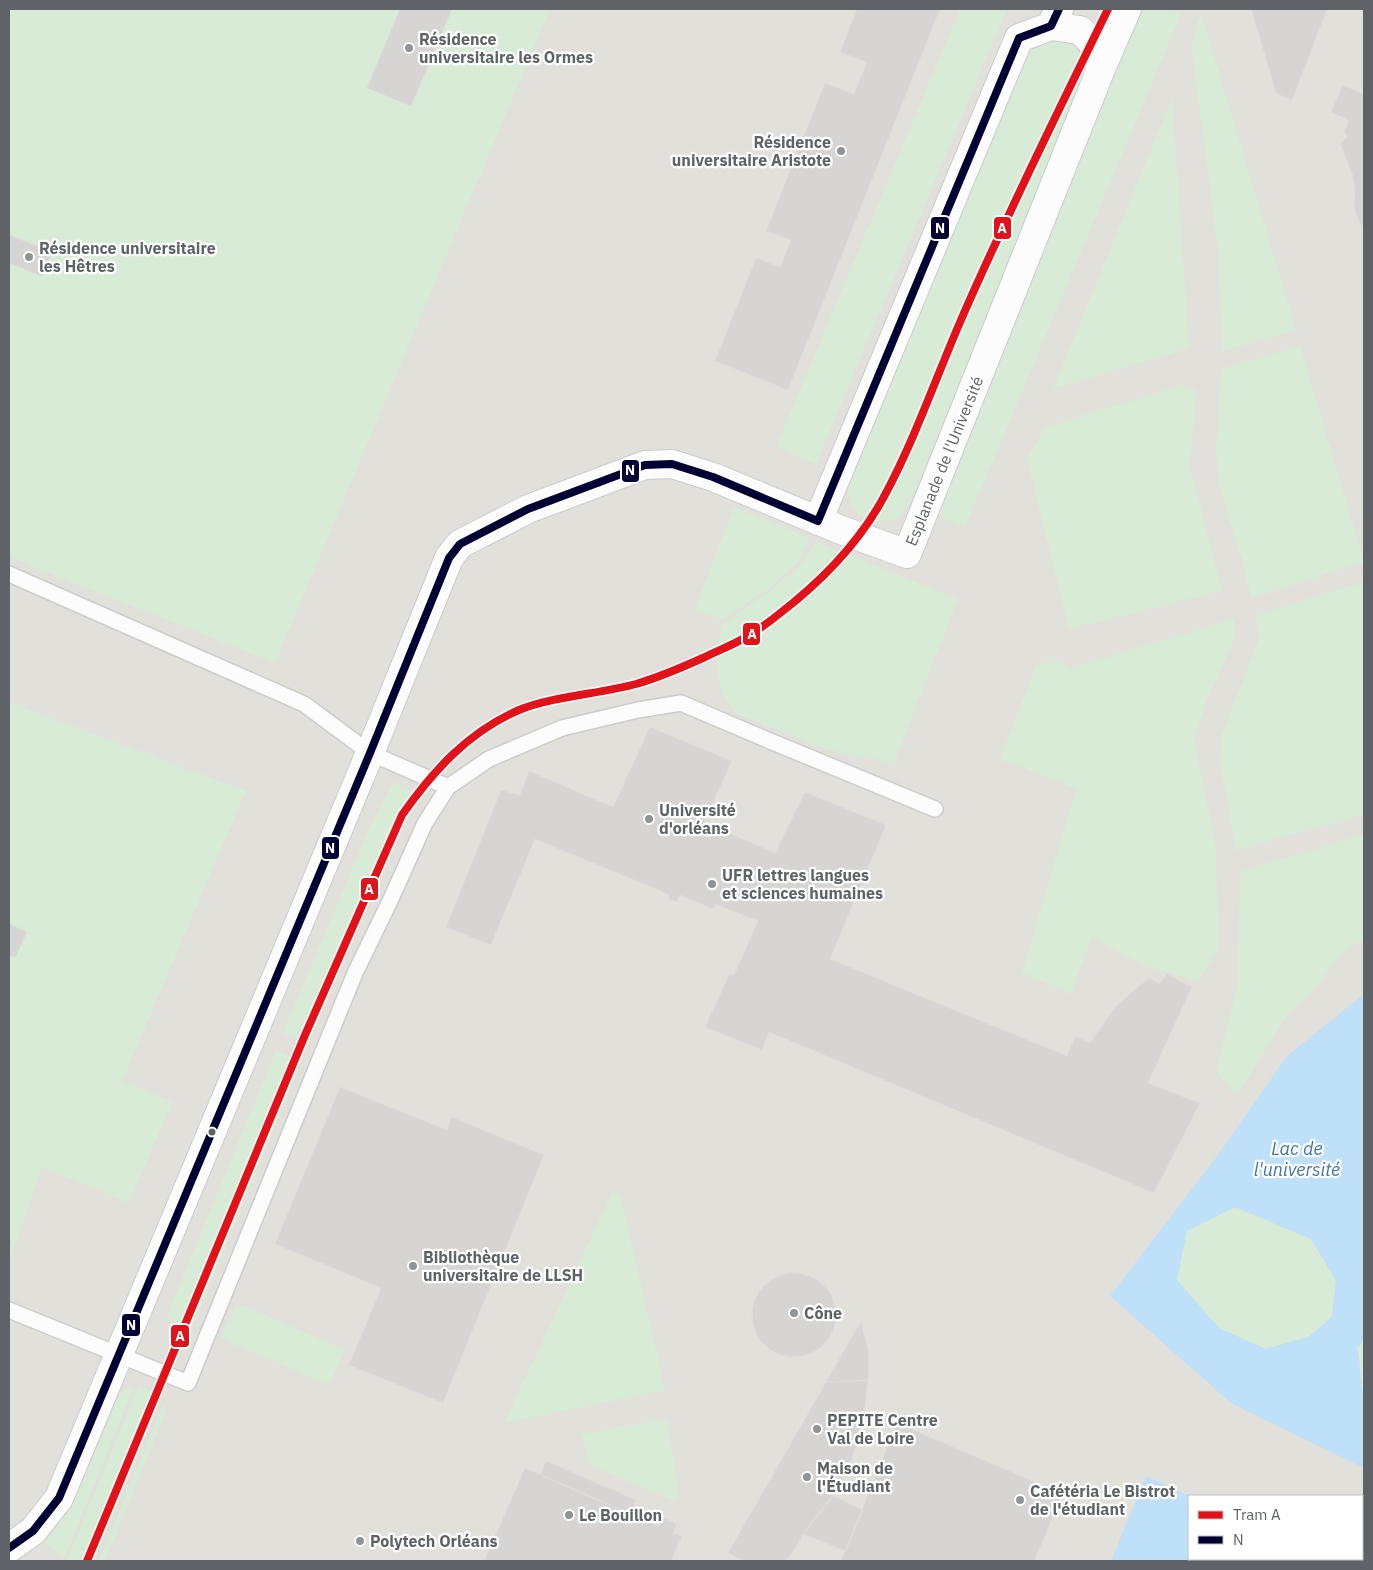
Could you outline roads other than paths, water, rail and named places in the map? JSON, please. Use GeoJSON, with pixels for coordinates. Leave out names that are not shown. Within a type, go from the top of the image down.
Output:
{"type":"FeatureCollection","features":[{"type":"Feature","properties":{"kind":"street","name":"Esplanade de l'Université"},"geometry":{"type":"LineString","coordinates":[[818,521],[907,554],[1101,69],[1127,9]]}},
{"type":"Feature","properties":{"kind":"street"},"geometry":{"type":"LineString","coordinates":[[9,1548],[33,1531],[59,1498],[370,753],[449,558],[460,544],[528,509],[645,465],[672,464],[713,477],[818,521],[1019,38],[1055,18],[1080,30],[1092,42],[1101,69]]}},
{"type":"Feature","properties":{"kind":"lane"},"geometry":{"type":"LineString","coordinates":[[9,574],[304,704],[370,753],[448,787]]}},
{"type":"Feature","properties":{"kind":"lane"},"geometry":{"type":"LineString","coordinates":[[9,1310],[188,1383],[355,973],[425,823],[448,787],[489,760],[562,728],[638,710],[681,703],[770,742],[934,809]]}},
{"type":"Feature","properties":{"kind":"water","name":"Lac de l'université"},"geometry":{"type":"Polygon","coordinates":[[[1364,994],[1364,1339],[1358,1348],[1362,1390],[1364,1392],[1364,1468],[1232,1404],[1110,1296],[1217,1156],[1287,1056],[1364,994]],[[1235,1207],[1187,1231],[1177,1280],[1219,1328],[1266,1349],[1308,1337],[1332,1317],[1336,1281],[1311,1239],[1235,1207]]]}},
{"type":"Feature","properties":{"kind":"water"},"geometry":{"type":"Polygon","coordinates":[[[1146,1476],[1188,1495],[1188,1560],[1275,1561],[1111,1561],[1146,1476]]]}},
{"type":"Feature","properties":{"kind":"tram line","name":"A"},"geometry":{"type":"LineString","coordinates":[[87,1561],[305,1035],[402,815],[426,783],[453,754],[468,741],[501,719],[519,710],[547,701],[645,681],[680,668],[731,645],[754,632],[779,614],[811,588],[840,559],[877,509],[898,469],[981,275],[1034,160],[1108,9]]}},
{"type":"Feature","properties":{"kind":"place","name":"Résidence universitaire les Ormes"},"geometry":{"type":"Point","coordinates":[409,48]}},
{"type":"Feature","properties":{"kind":"place","name":"Résidence universitaire Aristote"},"geometry":{"type":"Point","coordinates":[841,151]}},
{"type":"Feature","properties":{"kind":"place","name":"Résidence universitaire les Hêtres"},"geometry":{"type":"Point","coordinates":[29,257]}},
{"type":"Feature","properties":{"kind":"place","name":"Université d'orléans"},"geometry":{"type":"Point","coordinates":[649,819]}},
{"type":"Feature","properties":{"kind":"place","name":"UFR lettres langues et sciences humaines"},"geometry":{"type":"Point","coordinates":[712,884]}},
{"type":"Feature","properties":{"kind":"place","name":"Bibliothèque universitaire de LLSH"},"geometry":{"type":"Point","coordinates":[413,1266]}},
{"type":"Feature","properties":{"kind":"place","name":"Cône"},"geometry":{"type":"Point","coordinates":[794,1313]}},
{"type":"Feature","properties":{"kind":"place","name":"PEPITE Centre Val de Loire"},"geometry":{"type":"Point","coordinates":[817,1429]}},
{"type":"Feature","properties":{"kind":"place","name":"Maison de l'Étudiant"},"geometry":{"type":"Point","coordinates":[807,1477]}},
{"type":"Feature","properties":{"kind":"place","name":"Cafétéria Le Bistrot de l'étudiant"},"geometry":{"type":"Point","coordinates":[1020,1500]}},
{"type":"Feature","properties":{"kind":"place","name":"Le Bouillon"},"geometry":{"type":"Point","coordinates":[569,1515]}},
{"type":"Feature","properties":{"kind":"place","name":"Polytech Orléans"},"geometry":{"type":"Point","coordinates":[360,1541]}}]}
